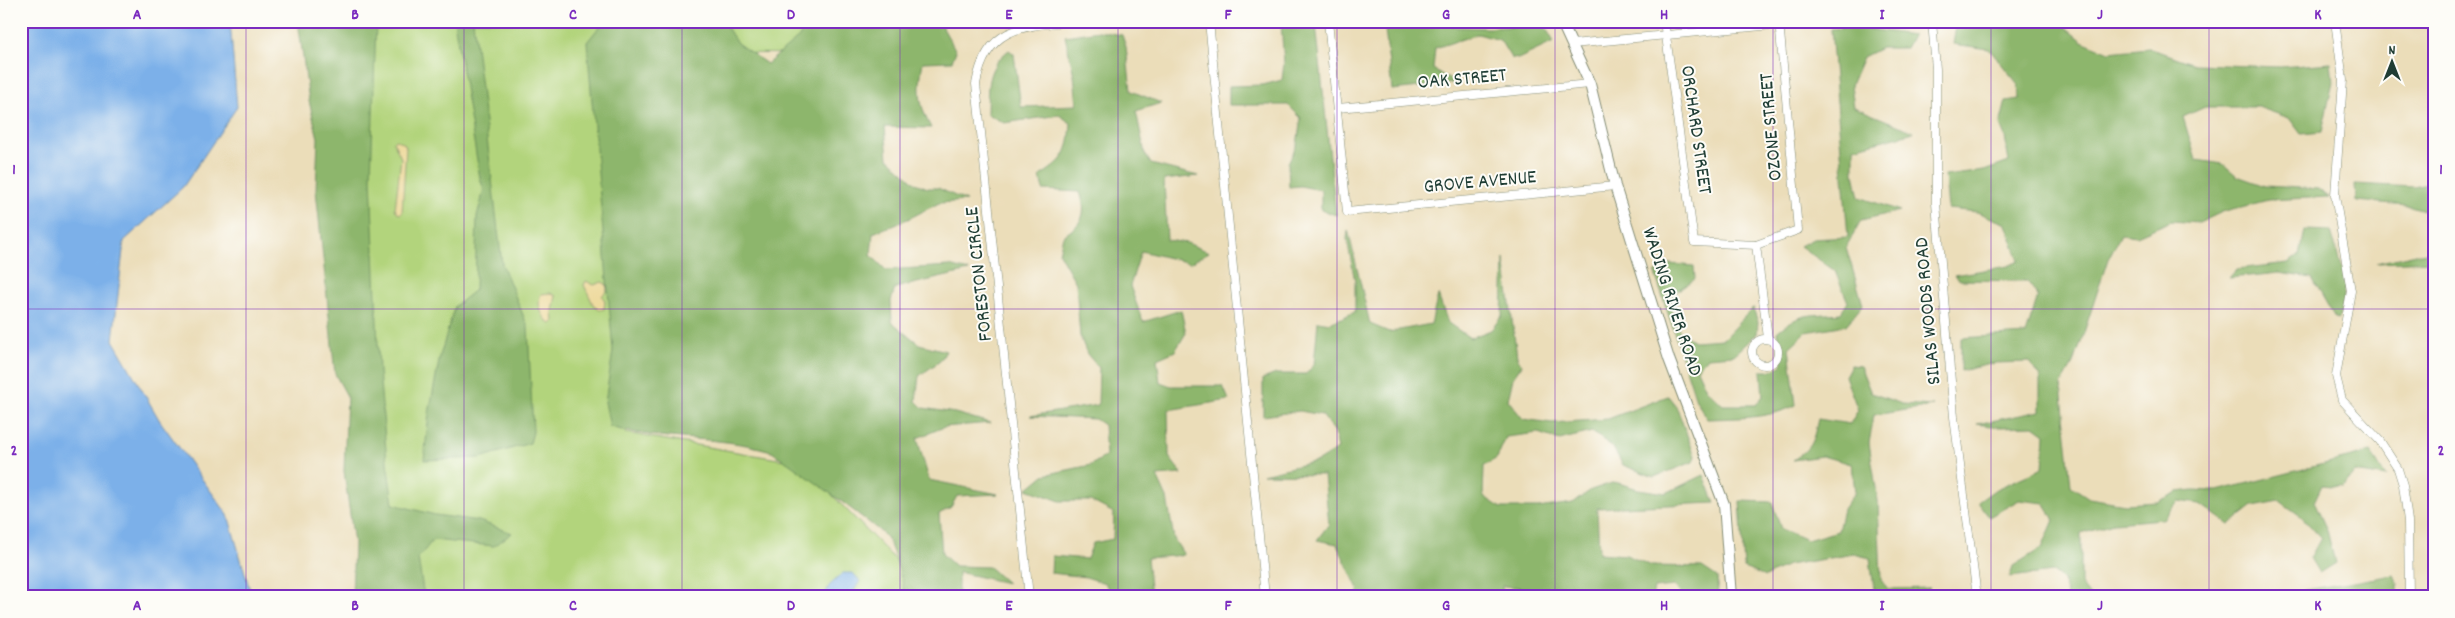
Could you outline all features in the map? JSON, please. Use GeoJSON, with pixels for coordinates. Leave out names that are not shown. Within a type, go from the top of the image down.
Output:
{"type":"FeatureCollection","features":[{"type":"Feature","properties":{"kind":"main road","name":"WADING RIVER ROAD"},"geometry":{"type":"LineString","coordinates":[[1561,21],[1590,84],[1615,186],[1669,359],[1724,504],[1731,597]]}},
{"type":"Feature","properties":{"kind":"street","name":"FORESTON CIRCLE"},"geometry":{"type":"LineString","coordinates":[[1029,597],[976,84],[980,64],[986,51],[996,41],[1010,32],[1025,27],[1081,21]]}},
{"type":"Feature","properties":{"kind":"street"},"geometry":{"type":"LineString","coordinates":[[1209,21],[1266,597]]}},
{"type":"Feature","properties":{"kind":"street"},"geometry":{"type":"LineString","coordinates":[[1328,21],[1338,108]]}},
{"type":"Feature","properties":{"kind":"street","name":"ORCHARD STREET"},"geometry":{"type":"LineString","coordinates":[[1664,21],[1694,242],[1756,246]]}},
{"type":"Feature","properties":{"kind":"street"},"geometry":{"type":"LineString","coordinates":[[1572,44],[1814,21]]}},
{"type":"Feature","properties":{"kind":"street","name":"SILAS WOODS ROAD"},"geometry":{"type":"LineString","coordinates":[[1932,21],[1936,70],[1936,203],[1954,417],[1977,597]]}},
{"type":"Feature","properties":{"kind":"street"},"geometry":{"type":"LineString","coordinates":[[2335,21],[2343,80],[2335,195],[2351,291],[2336,376],[2342,400],[2380,441],[2398,469],[2403,484],[2408,521],[2409,597]]}},
{"type":"Feature","properties":{"kind":"street","name":"OZONE STREET"},"geometry":{"type":"LineString","coordinates":[[1756,246],[1798,230],[1779,23]]}},
{"type":"Feature","properties":{"kind":"street","name":"OAK STREET"},"geometry":{"type":"LineString","coordinates":[[1338,108],[1590,84]]}},
{"type":"Feature","properties":{"kind":"street","name":"GROVE AVENUE"},"geometry":{"type":"LineString","coordinates":[[1338,108],[1347,212],[1615,186]]}},
{"type":"Feature","properties":{"kind":"street"},"geometry":{"type":"LineString","coordinates":[[1756,246],[1768,338]]}},
{"type":"Feature","properties":{"kind":"green space"},"geometry":{"type":"Polygon","coordinates":[[[298,21],[376,21],[371,178],[379,371],[387,462],[393,504],[435,515],[479,521],[512,533],[494,546],[433,540],[418,558],[423,590],[428,597],[352,597],[354,543],[344,471],[347,396],[335,374],[316,190],[318,138],[309,101],[298,21]]]}},
{"type":"Feature","properties":{"kind":"green space"},"geometry":{"type":"Polygon","coordinates":[[[345,21],[621,21],[602,38],[626,433],[801,463],[913,578],[915,597],[416,597],[392,565],[345,21]]]}},
{"type":"Feature","properties":{"kind":"green space"},"geometry":{"type":"Polygon","coordinates":[[[454,21],[473,21],[502,264],[528,327],[533,432],[530,443],[480,458],[424,460],[429,413],[440,356],[455,306],[475,290],[477,216],[484,190],[480,178],[454,21]]]}},
{"type":"Feature","properties":{"kind":"green space"},"geometry":{"type":"Polygon","coordinates":[[[604,21],[723,21],[737,43],[767,64],[799,37],[808,21],[939,21],[956,51],[952,61],[923,62],[920,96],[931,128],[885,127],[888,158],[915,183],[928,188],[938,188],[966,201],[939,203],[910,218],[873,233],[871,255],[886,270],[949,266],[969,271],[895,288],[891,301],[892,322],[919,344],[946,351],[940,361],[919,376],[916,401],[923,408],[955,413],[990,423],[944,427],[917,438],[929,480],[998,494],[957,496],[951,507],[939,514],[942,554],[955,566],[989,567],[1007,583],[958,572],[958,597],[905,597],[898,565],[885,536],[827,491],[768,450],[729,442],[649,435],[610,427],[605,402],[613,351],[587,42],[604,21]]]}},
{"type":"Feature","properties":{"kind":"green space"},"geometry":{"type":"Polygon","coordinates":[[[717,21],[817,21],[814,54],[720,53],[717,21]]]}},
{"type":"Feature","properties":{"kind":"green space"},"geometry":{"type":"Polygon","coordinates":[[[1289,21],[1307,21],[1316,24],[1336,215],[1321,210],[1321,190],[1300,186],[1289,187],[1288,163],[1297,145],[1301,118],[1288,105],[1229,105],[1229,86],[1263,85],[1282,80],[1284,63],[1281,24],[1289,21]]]}},
{"type":"Feature","properties":{"kind":"green space"},"geometry":{"type":"Polygon","coordinates":[[[1384,21],[1438,21],[1456,27],[1488,28],[1544,25],[1554,42],[1518,59],[1511,58],[1500,40],[1478,34],[1435,48],[1433,69],[1455,83],[1392,90],[1384,21]]]}},
{"type":"Feature","properties":{"kind":"green space"},"geometry":{"type":"Polygon","coordinates":[[[1957,21],[2058,21],[2084,42],[2109,52],[2149,48],[2194,64],[2280,67],[2331,63],[2333,81],[2322,132],[2301,134],[2289,118],[2258,107],[2205,107],[2183,117],[2196,160],[2223,164],[2237,176],[2265,186],[2318,189],[2329,197],[2268,200],[2222,212],[2199,223],[2171,221],[2137,236],[2121,234],[2108,259],[2075,360],[2061,385],[2071,486],[2089,498],[2125,504],[2157,502],[2178,492],[2193,490],[2217,491],[2371,452],[2386,477],[2355,472],[2343,487],[2322,485],[2314,502],[2327,530],[2335,563],[2319,573],[2310,558],[2321,538],[2302,517],[2280,501],[2253,506],[2229,525],[2200,504],[2178,501],[2163,519],[2113,523],[2081,533],[2081,584],[2091,597],[2067,597],[2064,580],[2053,572],[2010,577],[2013,566],[2042,548],[2054,520],[2044,503],[2019,500],[1989,517],[1978,502],[1996,489],[2043,468],[2045,434],[2034,426],[1999,427],[1977,424],[2040,411],[2040,376],[2029,362],[1995,363],[1961,371],[1961,338],[2026,334],[2038,296],[2027,281],[1960,280],[1954,275],[2008,266],[2019,261],[2006,224],[1977,212],[1948,209],[1945,176],[1984,171],[2009,162],[2005,137],[2000,125],[2006,101],[2019,99],[2018,84],[1989,49],[1953,44],[1957,21]]]}},
{"type":"Feature","properties":{"kind":"green space"},"geometry":{"type":"Polygon","coordinates":[[[1853,27],[1913,35],[1906,48],[1881,48],[1863,57],[1851,85],[1854,107],[1914,132],[1854,148],[1854,174],[1859,197],[1900,211],[1861,220],[1846,247],[1863,305],[1846,325],[1806,332],[1789,348],[1796,405],[1786,410],[1764,415],[1707,419],[1696,400],[1655,273],[1669,264],[1694,266],[1695,279],[1674,293],[1671,311],[1680,332],[1694,341],[1723,339],[1753,308],[1758,322],[1757,334],[1734,355],[1707,357],[1697,369],[1706,389],[1723,405],[1756,405],[1763,396],[1761,371],[1770,371],[1782,365],[1777,332],[1785,325],[1807,316],[1841,313],[1848,302],[1835,271],[1800,246],[1813,239],[1848,237],[1831,29],[1853,27]]]}},
{"type":"Feature","properties":{"kind":"green space"},"geometry":{"type":"Polygon","coordinates":[[[1099,31],[1122,35],[1126,47],[1131,91],[1161,103],[1136,111],[1145,154],[1151,164],[1198,176],[1164,180],[1167,240],[1187,243],[1209,252],[1190,263],[1141,251],[1130,286],[1143,322],[1181,310],[1186,333],[1175,351],[1157,359],[1160,382],[1171,386],[1223,386],[1229,400],[1168,410],[1169,457],[1182,474],[1157,476],[1167,498],[1174,539],[1184,555],[1147,558],[1151,597],[1113,597],[1105,583],[1086,577],[1051,573],[1052,556],[1087,559],[1093,543],[1113,539],[1114,513],[1091,501],[1060,501],[1027,489],[1044,475],[1091,465],[1106,456],[1104,425],[1095,419],[1030,416],[1098,405],[1099,368],[1087,354],[1080,336],[1076,283],[1059,253],[1063,236],[1079,223],[1082,218],[1083,207],[1080,192],[1043,190],[1040,176],[1055,165],[1064,155],[1069,142],[1071,123],[1059,115],[1004,123],[987,114],[989,78],[1001,57],[1009,50],[1014,54],[1021,107],[1077,105],[1074,75],[1065,36],[1099,31]]]}},
{"type":"Feature","properties":{"kind":"green space"},"geometry":{"type":"Polygon","coordinates":[[[2434,182],[2434,211],[2431,212],[2407,205],[2356,201],[2355,184],[2414,187],[2434,182]]]}},
{"type":"Feature","properties":{"kind":"green space"},"geometry":{"type":"Polygon","coordinates":[[[1348,230],[1370,324],[1389,332],[1431,324],[1438,295],[1448,323],[1470,338],[1491,330],[1502,316],[1504,259],[1517,357],[1522,365],[1513,378],[1508,400],[1523,419],[1552,423],[1608,419],[1668,396],[1676,406],[1695,456],[1693,462],[1654,477],[1623,465],[1612,446],[1592,432],[1559,440],[1538,433],[1506,437],[1497,458],[1484,466],[1483,496],[1501,508],[1538,508],[1573,503],[1591,490],[1615,482],[1638,489],[1666,493],[1704,475],[1715,503],[1597,508],[1599,553],[1626,555],[1652,566],[1702,567],[1717,577],[1718,597],[1684,597],[1675,586],[1654,588],[1652,597],[1613,597],[1611,594],[1541,597],[1537,589],[1502,586],[1504,597],[1355,597],[1359,591],[1337,544],[1317,540],[1329,524],[1324,475],[1263,474],[1318,461],[1338,449],[1335,432],[1322,415],[1300,411],[1263,416],[1263,379],[1276,374],[1306,374],[1314,365],[1318,321],[1330,323],[1355,312],[1355,281],[1347,239],[1348,230]]]}},
{"type":"Feature","properties":{"kind":"green space"},"geometry":{"type":"Polygon","coordinates":[[[2305,230],[2331,231],[2346,286],[2339,319],[2335,318],[2312,278],[2279,273],[2229,278],[2237,269],[2288,263],[2300,255],[2305,230]]]}},
{"type":"Feature","properties":{"kind":"green space"},"geometry":{"type":"Polygon","coordinates":[[[2434,250],[2434,261],[2376,263],[2434,250]]]}},
{"type":"Feature","properties":{"kind":"green space"},"geometry":{"type":"Polygon","coordinates":[[[1851,365],[1860,366],[1871,393],[1902,404],[1933,406],[1874,415],[1869,443],[1878,501],[1881,580],[1888,589],[1930,588],[1903,597],[1875,597],[1870,558],[1854,554],[1788,565],[1765,577],[1744,568],[1740,501],[1772,502],[1781,529],[1807,540],[1838,531],[1843,509],[1855,492],[1852,464],[1822,456],[1793,460],[1808,448],[1815,433],[1818,419],[1850,424],[1858,410],[1845,376],[1851,365]]]}},
{"type":"Feature","properties":{"kind":"green space"},"geometry":{"type":"Polygon","coordinates":[[[2394,575],[2398,584],[2398,597],[2265,597],[2394,575]]]}},
{"type":"Feature","properties":{"kind":"sand"},"geometry":{"type":"Polygon","coordinates":[[[397,140],[405,144],[406,148],[402,213],[399,214],[395,209],[401,158],[393,141],[397,140]]]}},
{"type":"Feature","properties":{"kind":"sand"},"geometry":{"type":"Polygon","coordinates":[[[586,281],[594,285],[602,282],[606,284],[607,290],[602,296],[605,301],[604,309],[599,310],[593,304],[584,285],[586,281]]]}},
{"type":"Feature","properties":{"kind":"sand"},"geometry":{"type":"Polygon","coordinates":[[[550,293],[556,296],[553,311],[554,322],[550,324],[542,314],[539,303],[541,294],[550,293]]]}},
{"type":"Feature","properties":{"kind":"water"},"geometry":{"type":"Polygon","coordinates":[[[21,21],[230,21],[237,107],[183,187],[124,241],[113,340],[160,421],[228,515],[252,597],[21,597],[21,21]]]}},
{"type":"Feature","properties":{"kind":"water"},"geometry":{"type":"Polygon","coordinates":[[[843,573],[853,573],[860,581],[850,597],[824,597],[829,586],[843,573]]]}}]}
